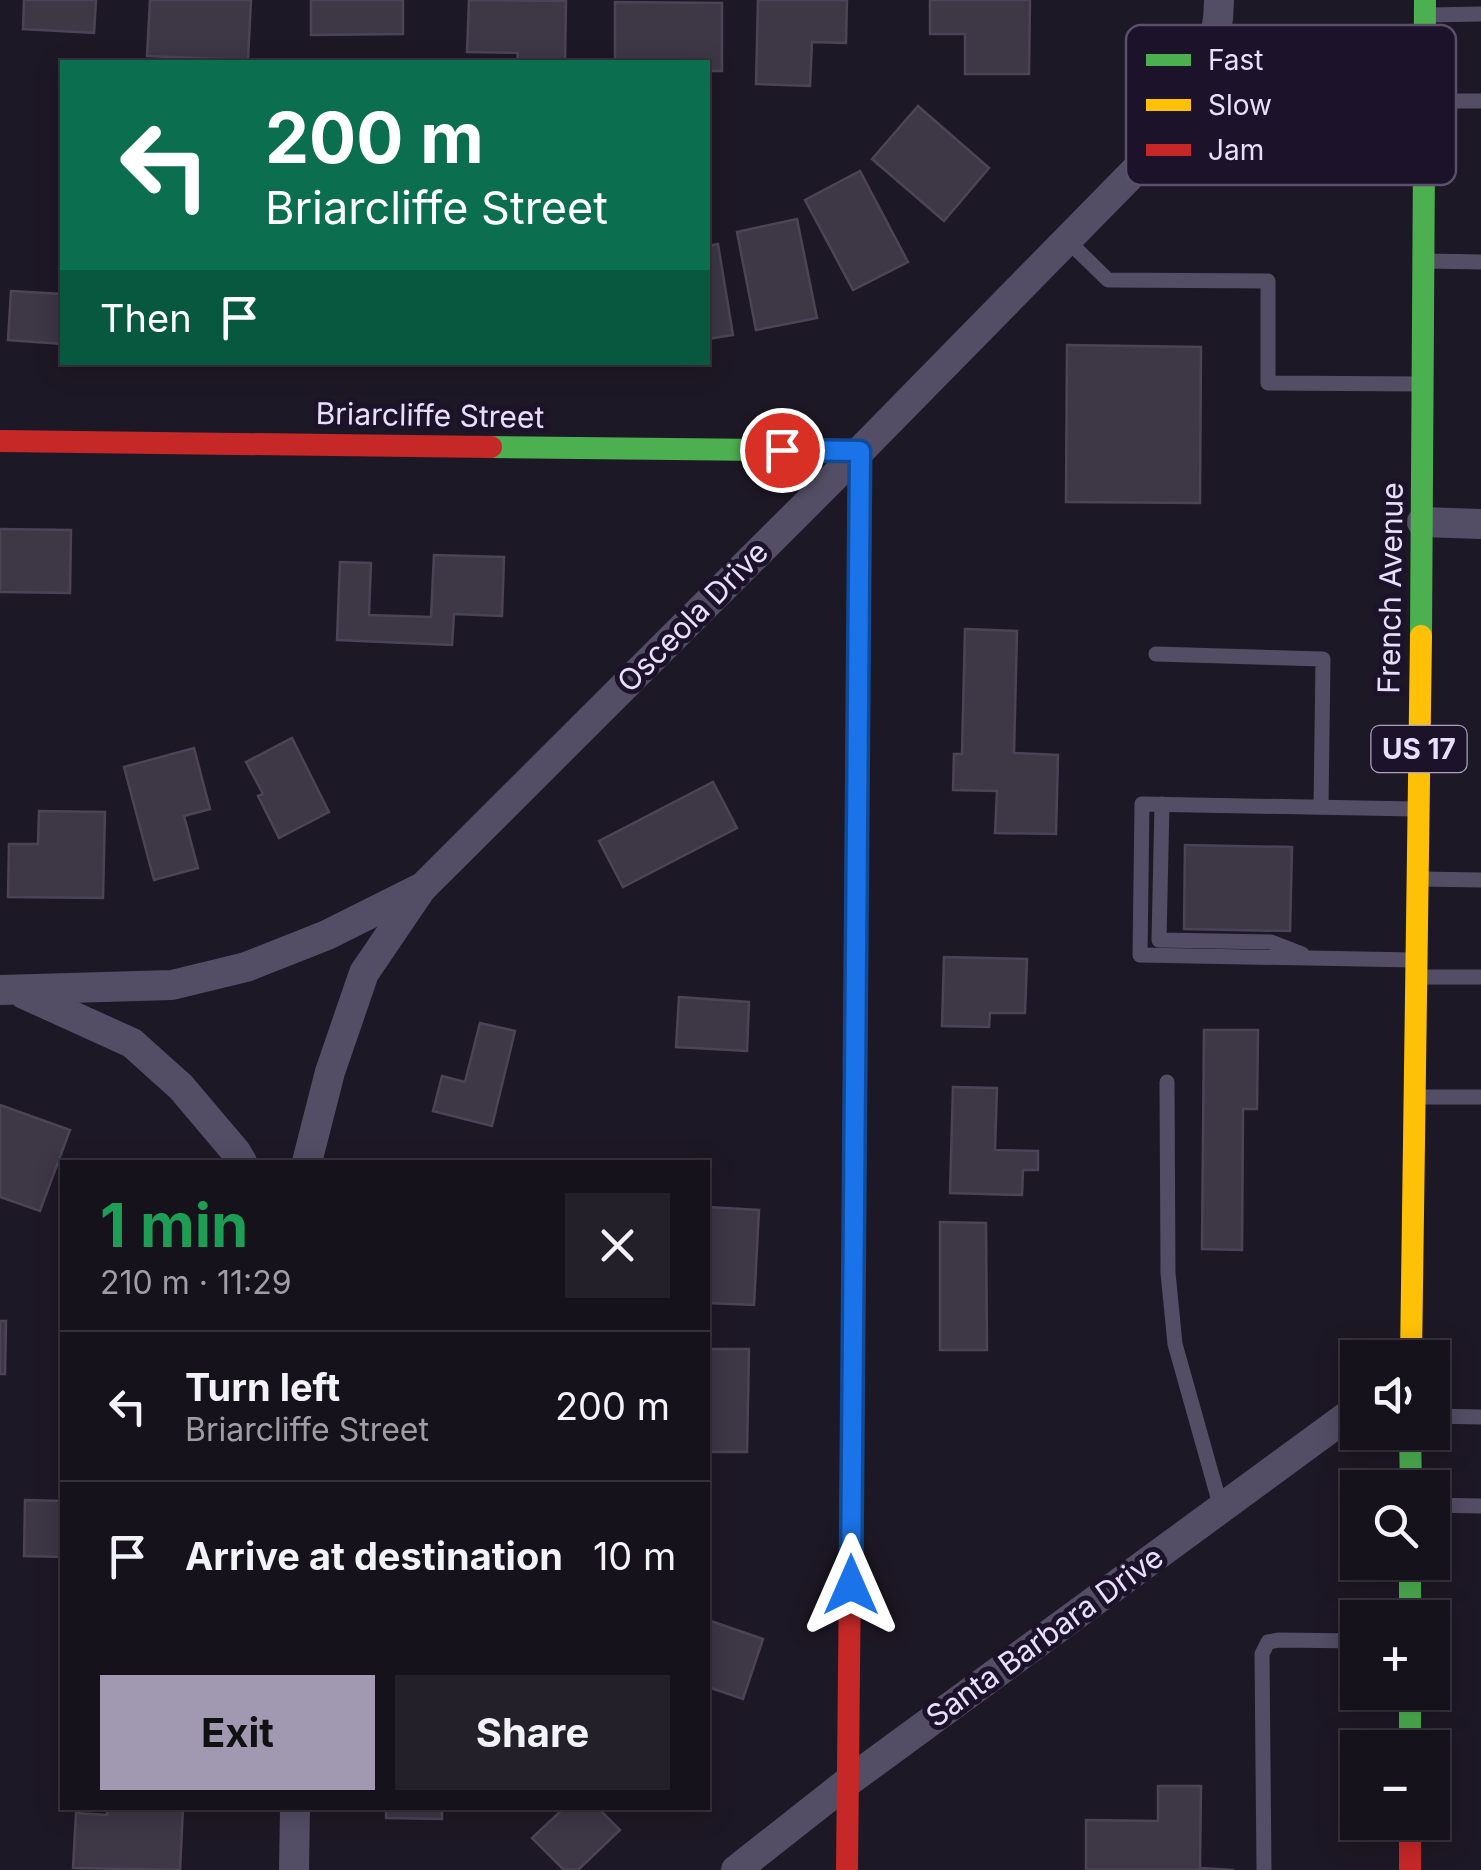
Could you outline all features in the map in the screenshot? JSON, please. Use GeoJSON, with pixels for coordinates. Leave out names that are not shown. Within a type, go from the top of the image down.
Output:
{"type":"FeatureCollection","features":[{"type":"Feature","properties":{"kind":"street","name":"Osceola Drive"},"geometry":{"type":"LineString","coordinates":[[1218,25],[1219,0]]}},
{"type":"Feature","properties":{"kind":"street","name":"Osceola Drive"},"geometry":{"type":"LineString","coordinates":[[8,990],[172,986],[246,967],[327,935],[422,887],[1126,179]]}},
{"type":"Feature","properties":{"kind":"street","name":"French Avenue"},"geometry":{"type":"LineString","coordinates":[[1411,1340],[1424,185]]}},
{"type":"Feature","properties":{"kind":"street","name":"Briarcliffe Street"},"geometry":{"type":"LineString","coordinates":[[0,441],[860,451]]}},
{"type":"Feature","properties":{"kind":"street"},"geometry":{"type":"LineString","coordinates":[[848,1870],[860,451]]}},
{"type":"Feature","properties":{"kind":"street"},"geometry":{"type":"LineString","coordinates":[[1422,522],[1481,524]]}},
{"type":"Feature","properties":{"kind":"street"},"geometry":{"type":"LineString","coordinates":[[308,1160],[330,1072],[364,972],[422,887]]}},
{"type":"Feature","properties":{"kind":"street"},"geometry":{"type":"LineString","coordinates":[[8,990],[132,1043],[182,1087],[241,1160]]}},
{"type":"Feature","properties":{"kind":"street","name":"Santa Barbara Drive"},"geometry":{"type":"LineString","coordinates":[[736,1870],[849,1781],[1340,1421]]}},
{"type":"Feature","properties":{"kind":"street"},"geometry":{"type":"LineString","coordinates":[[294,1810],[294,1870]]}},
{"type":"Feature","properties":{"kind":"street"},"geometry":{"type":"LineString","coordinates":[[1410,1840],[1410,1870]]}},
{"type":"Feature","properties":{"kind":"lane"},"geometry":{"type":"LineString","coordinates":[[1425,8],[1481,14]]}},
{"type":"Feature","properties":{"kind":"lane"},"geometry":{"type":"LineString","coordinates":[[1066,240],[1108,280],[1268,281],[1268,383],[1422,384]]}},
{"type":"Feature","properties":{"kind":"lane"},"geometry":{"type":"LineString","coordinates":[[1424,261],[1481,262]]}},
{"type":"Feature","properties":{"kind":"lane"},"geometry":{"type":"LineString","coordinates":[[1156,654],[1323,659],[1321,807]]}},
{"type":"Feature","properties":{"kind":"lane"},"geometry":{"type":"LineString","coordinates":[[1418,809],[1142,804],[1140,955],[1314,958],[1481,978]]}},
{"type":"Feature","properties":{"kind":"lane"},"geometry":{"type":"LineString","coordinates":[[1162,804],[1159,940],[1271,942],[1314,958]]}},
{"type":"Feature","properties":{"kind":"lane"},"geometry":{"type":"LineString","coordinates":[[1417,879],[1481,880]]}},
{"type":"Feature","properties":{"kind":"lane"},"geometry":{"type":"LineString","coordinates":[[1166,1082],[1168,1273],[1175,1344],[1221,1508]]}},
{"type":"Feature","properties":{"kind":"lane"},"geometry":{"type":"LineString","coordinates":[[1414,1097],[1481,1097]]}},
{"type":"Feature","properties":{"kind":"lane"},"geometry":{"type":"LineString","coordinates":[[1450,1416],[1481,1417]]}},
{"type":"Feature","properties":{"kind":"lane"},"geometry":{"type":"LineString","coordinates":[[1450,1505],[1481,1506]]}},
{"type":"Feature","properties":{"kind":"lane"},"geometry":{"type":"LineString","coordinates":[[1264,1870],[1262,1654],[1268,1642],[1279,1640],[1340,1641]]}},
{"type":"Feature","properties":{"kind":"building"},"geometry":{"type":"Polygon","coordinates":[[[24,0],[96,0],[94,33],[23,29],[24,0]]]}},
{"type":"Feature","properties":{"kind":"building"},"geometry":{"type":"Polygon","coordinates":[[[150,0],[251,0],[248,60],[147,56],[150,0]]]}},
{"type":"Feature","properties":{"kind":"building"},"geometry":{"type":"Polygon","coordinates":[[[311,0],[403,0],[403,34],[311,35],[311,0]]]}},
{"type":"Feature","properties":{"kind":"building"},"geometry":{"type":"Polygon","coordinates":[[[469,0],[566,1],[565,60],[517,60],[518,53],[467,52],[469,0]]]}},
{"type":"Feature","properties":{"kind":"building"},"geometry":{"type":"Polygon","coordinates":[[[758,0],[847,0],[846,43],[812,42],[810,86],[756,84],[758,0]]]}},
{"type":"Feature","properties":{"kind":"building"},"geometry":{"type":"Polygon","coordinates":[[[930,0],[1030,0],[1029,74],[965,74],[965,34],[930,34],[930,0]]]}},
{"type":"Feature","properties":{"kind":"building"},"geometry":{"type":"Polygon","coordinates":[[[615,2],[722,3],[722,71],[710,71],[710,60],[615,60],[615,2]]]}},
{"type":"Feature","properties":{"kind":"building"},"geometry":{"type":"Polygon","coordinates":[[[918,106],[989,168],[944,221],[872,159],[918,106]]]}},
{"type":"Feature","properties":{"kind":"building"},"geometry":{"type":"Polygon","coordinates":[[[860,171],[908,262],[853,290],[805,200],[860,171]]]}},
{"type":"Feature","properties":{"kind":"building"},"geometry":{"type":"Polygon","coordinates":[[[797,219],[817,318],[756,330],[737,232],[797,219]]]}},
{"type":"Feature","properties":{"kind":"building"},"geometry":{"type":"Polygon","coordinates":[[[718,244],[733,335],[710,339],[710,246],[718,244]]]}},
{"type":"Feature","properties":{"kind":"building"},"geometry":{"type":"Polygon","coordinates":[[[11,291],[60,294],[60,344],[8,340],[11,291]]]}},
{"type":"Feature","properties":{"kind":"building"},"geometry":{"type":"Polygon","coordinates":[[[1067,345],[1201,347],[1200,503],[1066,502],[1067,345]]]}},
{"type":"Feature","properties":{"kind":"building"},"geometry":{"type":"Polygon","coordinates":[[[0,529],[71,530],[70,593],[0,592],[0,529]]]}},
{"type":"Feature","properties":{"kind":"building"},"geometry":{"type":"Polygon","coordinates":[[[434,555],[504,557],[502,616],[454,614],[452,645],[337,640],[340,562],[371,563],[369,615],[431,617],[434,555]]]}},
{"type":"Feature","properties":{"kind":"building"},"geometry":{"type":"Polygon","coordinates":[[[965,629],[1017,631],[1014,753],[1058,755],[1056,834],[995,833],[997,791],[953,790],[954,754],[962,754],[965,629]]]}},
{"type":"Feature","properties":{"kind":"building"},"geometry":{"type":"Polygon","coordinates":[[[292,738],[329,812],[279,838],[246,762],[292,738]]]}},
{"type":"Feature","properties":{"kind":"building"},"geometry":{"type":"Polygon","coordinates":[[[194,748],[210,809],[184,816],[198,868],[154,880],[124,767],[194,748]]]}},
{"type":"Feature","properties":{"kind":"building"},"geometry":{"type":"Polygon","coordinates":[[[713,782],[737,828],[623,887],[599,841],[713,782]]]}},
{"type":"Feature","properties":{"kind":"building"},"geometry":{"type":"Polygon","coordinates":[[[39,811],[105,812],[103,898],[8,897],[9,844],[38,844],[39,811]]]}},
{"type":"Feature","properties":{"kind":"building"},"geometry":{"type":"Polygon","coordinates":[[[1185,845],[1292,847],[1290,931],[1184,929],[1185,845]]]}},
{"type":"Feature","properties":{"kind":"building"},"geometry":{"type":"Polygon","coordinates":[[[944,957],[1027,959],[1025,1013],[990,1013],[989,1027],[942,1026],[944,957]]]}},
{"type":"Feature","properties":{"kind":"building"},"geometry":{"type":"Polygon","coordinates":[[[679,997],[749,1002],[747,1051],[676,1047],[679,997]]]}},
{"type":"Feature","properties":{"kind":"building"},"geometry":{"type":"Polygon","coordinates":[[[480,1023],[515,1031],[492,1126],[433,1111],[442,1076],[465,1082],[480,1023]]]}},
{"type":"Feature","properties":{"kind":"building"},"geometry":{"type":"Polygon","coordinates":[[[1204,1030],[1258,1030],[1257,1109],[1243,1109],[1242,1250],[1202,1249],[1204,1030]]]}},
{"type":"Feature","properties":{"kind":"building"},"geometry":{"type":"Polygon","coordinates":[[[953,1087],[997,1088],[995,1150],[1038,1151],[1038,1170],[1023,1170],[1022,1195],[950,1193],[953,1087]]]}},
{"type":"Feature","properties":{"kind":"building"},"geometry":{"type":"Polygon","coordinates":[[[0,1105],[70,1130],[40,1211],[0,1197],[0,1105]]]}},
{"type":"Feature","properties":{"kind":"building"},"geometry":{"type":"Polygon","coordinates":[[[710,1207],[759,1210],[754,1305],[710,1303],[710,1207]]]}},
{"type":"Feature","properties":{"kind":"building"},"geometry":{"type":"Polygon","coordinates":[[[940,1222],[986,1223],[987,1350],[940,1350],[940,1222]]]}},
{"type":"Feature","properties":{"kind":"building"},"geometry":{"type":"Polygon","coordinates":[[[0,1321],[6,1321],[5,1374],[0,1374],[0,1321]]]}},
{"type":"Feature","properties":{"kind":"building"},"geometry":{"type":"Polygon","coordinates":[[[710,1349],[749,1349],[747,1452],[710,1452],[710,1349]]]}},
{"type":"Feature","properties":{"kind":"building"},"geometry":{"type":"Polygon","coordinates":[[[25,1500],[60,1501],[60,1557],[24,1556],[25,1500]]]}},
{"type":"Feature","properties":{"kind":"building"},"geometry":{"type":"Polygon","coordinates":[[[710,1621],[763,1639],[743,1699],[710,1688],[710,1621]]]}},
{"type":"Feature","properties":{"kind":"building"},"geometry":{"type":"Polygon","coordinates":[[[1158,1786],[1201,1786],[1200,1868],[1234,1870],[1086,1870],[1086,1820],[1158,1821],[1158,1786]]]}},
{"type":"Feature","properties":{"kind":"building"},"geometry":{"type":"Polygon","coordinates":[[[107,1810],[183,1810],[180,1870],[73,1868],[76,1813],[107,1815],[107,1810]]]}},
{"type":"Feature","properties":{"kind":"building"},"geometry":{"type":"Polygon","coordinates":[[[386,1810],[442,1810],[442,1819],[386,1818],[386,1810]]]}},
{"type":"Feature","properties":{"kind":"building"},"geometry":{"type":"Polygon","coordinates":[[[562,1810],[600,1810],[620,1830],[578,1870],[564,1870],[532,1838],[562,1810]]]}},
{"type":"Feature","properties":{"kind":"traffic: fast"},"geometry":{"type":"LineString","coordinates":[[1425,0],[1425,25]]}},
{"type":"Feature","properties":{"kind":"traffic: fast"},"geometry":{"type":"LineString","coordinates":[[1421,636],[1424,185]]}},
{"type":"Feature","properties":{"kind":"traffic: fast"},"geometry":{"type":"LineString","coordinates":[[491,447],[860,451],[860,489]]}},
{"type":"Feature","properties":{"kind":"traffic: fast"},"geometry":{"type":"LineString","coordinates":[[1410,1450],[1411,1470]]}},
{"type":"Feature","properties":{"kind":"traffic: fast"},"geometry":{"type":"LineString","coordinates":[[1410,1580],[1410,1600]]}},
{"type":"Feature","properties":{"kind":"traffic: fast"},"geometry":{"type":"LineString","coordinates":[[1410,1710],[1410,1730]]}},
{"type":"Feature","properties":{"kind":"traffic: slow"},"geometry":{"type":"LineString","coordinates":[[1411,1340],[1421,636]]}},
{"type":"Feature","properties":{"kind":"traffic: slow"},"geometry":{"type":"LineString","coordinates":[[852,1370],[855,989]]}},
{"type":"Feature","properties":{"kind":"traffic: jam"},"geometry":{"type":"LineString","coordinates":[[0,441],[491,447]]}},
{"type":"Feature","properties":{"kind":"traffic: jam"},"geometry":{"type":"LineString","coordinates":[[855,989],[860,489]]}},
{"type":"Feature","properties":{"kind":"traffic: jam"},"geometry":{"type":"LineString","coordinates":[[847,1870],[852,1370]]}},
{"type":"Feature","properties":{"kind":"traffic: jam"},"geometry":{"type":"LineString","coordinates":[[1410,1840],[1410,1870]]}},
{"type":"Feature","properties":{"kind":"route"},"geometry":{"type":"LineString","coordinates":[[782,450],[860,451],[851,1585]]}}]}
